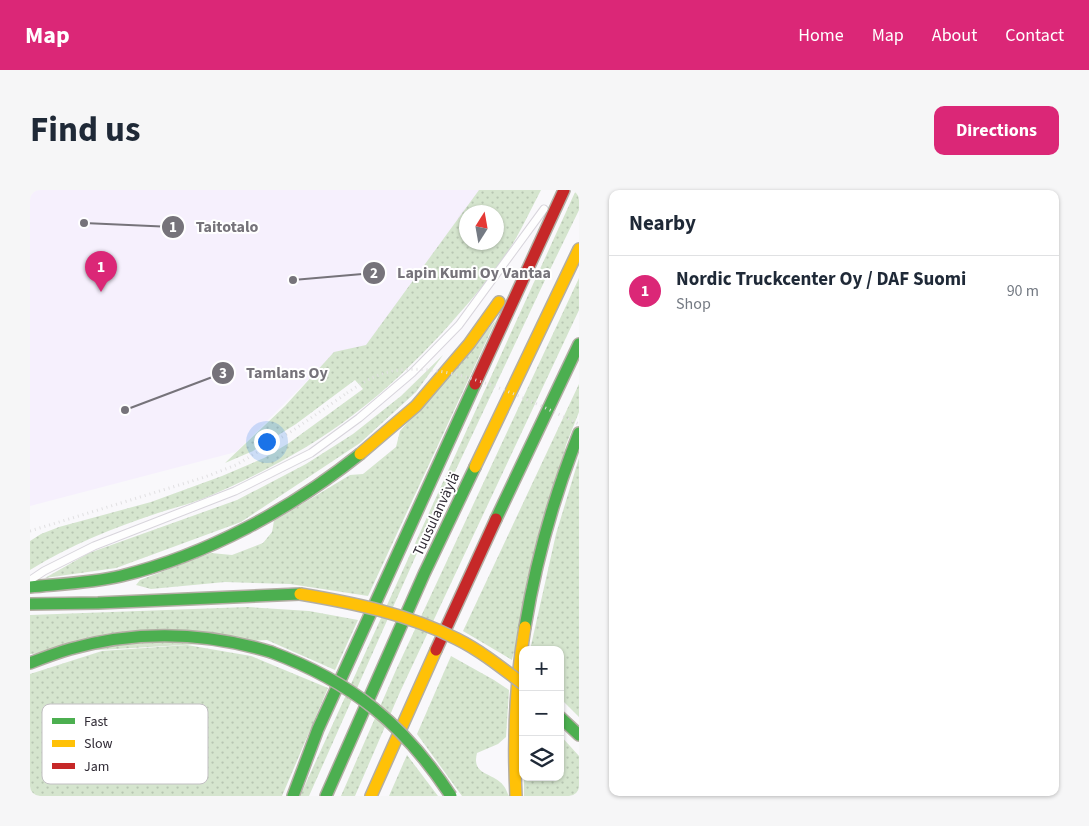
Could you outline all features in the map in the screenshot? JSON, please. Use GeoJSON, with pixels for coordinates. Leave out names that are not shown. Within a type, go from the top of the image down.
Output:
{"type":"FeatureCollection","features":[{"type":"Feature","properties":{"kind":"highway"},"geometry":{"type":"LineString","coordinates":[[293,796],[318,728],[564,190]]}},
{"type":"Feature","properties":{"kind":"highway"},"geometry":{"type":"LineString","coordinates":[[30,587],[79,583],[130,574],[185,554],[266,517],[318,485],[367,448],[412,410],[482,329],[549,222]]}},
{"type":"Feature","properties":{"kind":"highway","name":"Tuusulanväylä"},"geometry":{"type":"LineString","coordinates":[[326,796],[424,574],[579,248]]}},
{"type":"Feature","properties":{"kind":"highway"},"geometry":{"type":"LineString","coordinates":[[371,796],[464,588],[579,344]]}},
{"type":"Feature","properties":{"kind":"highway"},"geometry":{"type":"LineString","coordinates":[[516,796],[514,772],[519,671],[535,571],[558,488],[579,433]]}},
{"type":"Feature","properties":{"kind":"highway"},"geometry":{"type":"LineString","coordinates":[[30,604],[124,603],[230,596],[300,594],[354,603],[408,618],[458,639],[519,681]]}},
{"type":"Feature","properties":{"kind":"highway"},"geometry":{"type":"LineString","coordinates":[[30,663],[68,649],[119,639],[159,635],[191,635],[252,645],[318,672],[352,692],[383,715],[410,742],[451,796]]}},
{"type":"Feature","properties":{"kind":"highway"},"geometry":{"type":"LineString","coordinates":[[564,721],[579,735]]}},
{"type":"Feature","properties":{"kind":"lane"},"geometry":{"type":"LineString","coordinates":[[551,198],[557,190]]}},
{"type":"Feature","properties":{"kind":"lane"},"geometry":{"type":"LineString","coordinates":[[30,580],[94,546],[235,491],[311,453],[359,418],[412,373],[460,325],[545,206]]}},
{"type":"Feature","properties":{"kind":"path"},"geometry":{"type":"LineString","coordinates":[[30,531],[205,477],[236,465],[292,431],[366,381],[384,373],[401,370],[440,372],[492,384],[522,396],[579,424]]}},
{"type":"Feature","properties":{"kind":"shaded area"},"geometry":{"type":"Polygon","coordinates":[[[30,190],[508,190],[480,205],[459,205],[459,250],[461,250],[372,361],[334,354],[236,452],[30,506],[30,190]]]}},
{"type":"Feature","properties":{"kind":"green space"},"geometry":{"type":"Polygon","coordinates":[[[479,190],[541,190],[512,245],[500,264],[476,294],[442,333],[410,365],[377,396],[353,415],[282,461],[243,481],[205,498],[108,531],[30,570],[30,541],[41,534],[59,527],[151,502],[222,476],[264,458],[289,443],[363,389],[355,380],[296,424],[253,451],[225,463],[285,406],[334,352],[366,345],[459,217],[459,250],[504,250],[504,205],[468,205],[479,190]]]}},
{"type":"Feature","properties":{"kind":"green space"},"geometry":{"type":"Polygon","coordinates":[[[576,190],[579,190],[579,210],[422,542],[309,796],[300,796],[576,190]]]}},
{"type":"Feature","properties":{"kind":"green space"},"geometry":{"type":"Polygon","coordinates":[[[579,278],[579,310],[400,692],[355,796],[341,796],[396,670],[579,278]]]}},
{"type":"Feature","properties":{"kind":"green space"},"geometry":{"type":"Polygon","coordinates":[[[496,320],[368,596],[290,584],[225,582],[151,589],[136,585],[140,580],[211,553],[232,555],[263,543],[272,532],[274,521],[350,475],[363,474],[396,447],[400,431],[496,320]]]}},
{"type":"Feature","properties":{"kind":"green space"},"geometry":{"type":"Polygon","coordinates":[[[443,355],[416,392],[360,443],[241,522],[116,568],[45,578],[89,553],[237,500],[306,464],[353,434],[401,396],[443,355]]]}},
{"type":"Feature","properties":{"kind":"green space"},"geometry":{"type":"Polygon","coordinates":[[[579,384],[579,412],[566,445],[512,660],[463,631],[579,384]]]}},
{"type":"Feature","properties":{"kind":"green space"},"geometry":{"type":"Polygon","coordinates":[[[579,458],[579,717],[564,702],[564,646],[531,646],[556,534],[579,458]]]}},
{"type":"Feature","properties":{"kind":"green space"},"geometry":{"type":"Polygon","coordinates":[[[248,607],[309,611],[358,620],[335,670],[267,640],[30,654],[30,615],[248,607]]]}},
{"type":"Feature","properties":{"kind":"green space"},"geometry":{"type":"Polygon","coordinates":[[[187,645],[251,656],[328,688],[282,796],[30,796],[30,674],[102,651],[187,645]]]}},
{"type":"Feature","properties":{"kind":"green space"},"geometry":{"type":"Polygon","coordinates":[[[451,656],[509,690],[506,737],[498,744],[477,753],[476,760],[480,770],[499,781],[509,796],[462,796],[417,734],[451,656]]]}},
{"type":"Feature","properties":{"kind":"green space"},"geometry":{"type":"Polygon","coordinates":[[[564,739],[579,756],[579,796],[524,796],[524,781],[564,781],[564,739]]]}},
{"type":"Feature","properties":{"kind":"green space"},"geometry":{"type":"Polygon","coordinates":[[[407,755],[438,796],[389,796],[407,755]]]}},
{"type":"Feature","properties":{"kind":"traffic: fast"},"geometry":{"type":"LineString","coordinates":[[496,519],[579,344]]}},
{"type":"Feature","properties":{"kind":"traffic: fast"},"geometry":{"type":"LineString","coordinates":[[293,796],[318,729],[475,384]]}},
{"type":"Feature","properties":{"kind":"traffic: fast"},"geometry":{"type":"LineString","coordinates":[[525,627],[547,528],[579,433]]}},
{"type":"Feature","properties":{"kind":"traffic: fast"},"geometry":{"type":"LineString","coordinates":[[30,587],[87,582],[121,576],[185,556],[247,528],[277,511],[306,493],[360,454]]}},
{"type":"Feature","properties":{"kind":"traffic: fast"},"geometry":{"type":"LineString","coordinates":[[326,796],[424,574],[475,467]]}},
{"type":"Feature","properties":{"kind":"traffic: fast"},"geometry":{"type":"LineString","coordinates":[[30,604],[98,603],[300,594]]}},
{"type":"Feature","properties":{"kind":"traffic: fast"},"geometry":{"type":"LineString","coordinates":[[30,663],[95,643],[146,636],[196,637],[221,640],[271,652]]}},
{"type":"Feature","properties":{"kind":"traffic: fast"},"geometry":{"type":"LineString","coordinates":[[271,652],[327,677],[374,708],[414,747],[451,796]]}},
{"type":"Feature","properties":{"kind":"traffic: fast"},"geometry":{"type":"LineString","coordinates":[[564,721],[579,735]]}},
{"type":"Feature","properties":{"kind":"traffic: slow"},"geometry":{"type":"LineString","coordinates":[[475,467],[579,249]]}},
{"type":"Feature","properties":{"kind":"traffic: slow"},"geometry":{"type":"LineString","coordinates":[[360,454],[416,406],[469,344],[499,302]]}},
{"type":"Feature","properties":{"kind":"traffic: slow"},"geometry":{"type":"LineString","coordinates":[[300,594],[380,610],[438,630],[474,649],[519,681]]}},
{"type":"Feature","properties":{"kind":"traffic: slow"},"geometry":{"type":"LineString","coordinates":[[516,796],[516,711],[525,627]]}},
{"type":"Feature","properties":{"kind":"traffic: slow"},"geometry":{"type":"LineString","coordinates":[[371,796],[436,650]]}},
{"type":"Feature","properties":{"kind":"traffic: jam"},"geometry":{"type":"LineString","coordinates":[[475,384],[564,190]]}},
{"type":"Feature","properties":{"kind":"traffic: jam"},"geometry":{"type":"LineString","coordinates":[[436,650],[496,519]]}},
{"type":"Feature","properties":{"kind":"place","name":"Taitotalo"},"geometry":{"type":"Point","coordinates":[84,223]}},
{"type":"Feature","properties":{"kind":"place","name":"Lapin Kumi Oy Vantaa"},"geometry":{"type":"Point","coordinates":[293,280]}},
{"type":"Feature","properties":{"kind":"place","name":"Nordic Truckcenter Oy / DAF Suomi"},"geometry":{"type":"Point","coordinates":[101,292]}},
{"type":"Feature","properties":{"kind":"place","name":"Tamlans Oy"},"geometry":{"type":"Point","coordinates":[125,410]}}]}
